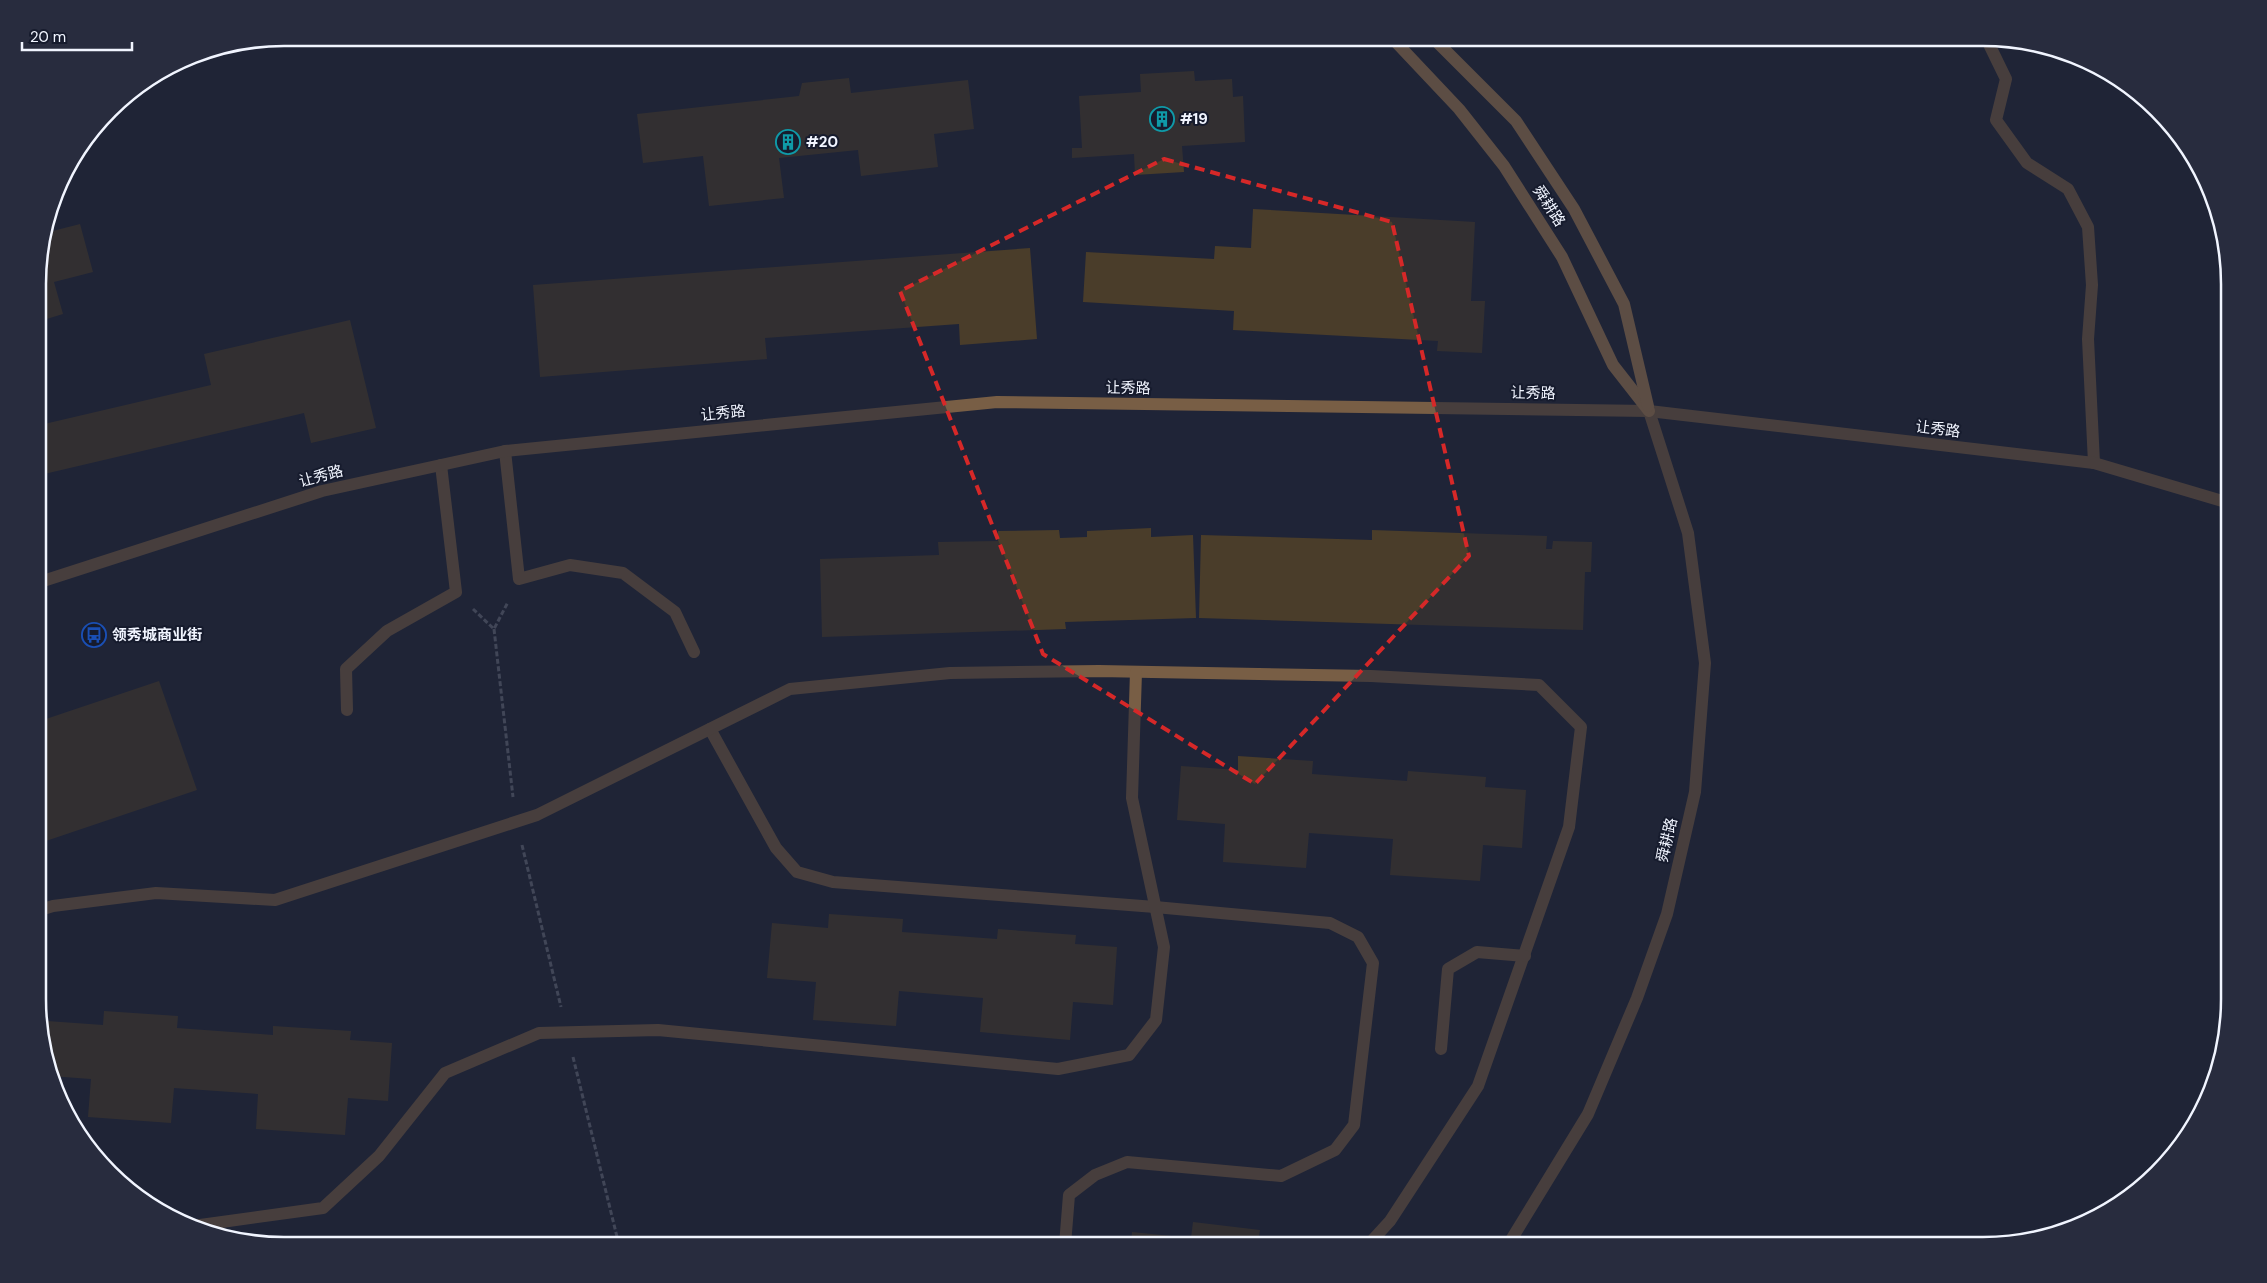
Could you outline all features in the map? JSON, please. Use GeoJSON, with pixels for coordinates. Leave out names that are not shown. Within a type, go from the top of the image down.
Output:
{"type":"FeatureCollection","features":[{"type":"Feature","properties":{"kind":"main road","name":"舜耕路"},"geometry":{"type":"LineString","coordinates":[[1400,46],[1459,109],[1504,166],[1562,257],[1614,365],[1649,411]]}},
{"type":"Feature","properties":{"kind":"main road","name":"舜耕路"},"geometry":{"type":"LineString","coordinates":[[1441,46],[1516,121],[1574,209],[1624,304],[1649,411]]}},
{"type":"Feature","properties":{"kind":"street"},"geometry":{"type":"LineString","coordinates":[[1990,46],[2006,79],[1996,120],[2028,163],[2068,189],[2088,227],[2092,285],[2088,339],[2094,463]]}},
{"type":"Feature","properties":{"kind":"street","name":"让秀路"},"geometry":{"type":"LineString","coordinates":[[46,580],[322,491],[505,451],[997,402],[1649,411],[2094,463],[2221,501]]}},
{"type":"Feature","properties":{"kind":"street","name":"舜耕路"},"geometry":{"type":"LineString","coordinates":[[1513,1237],[1588,1114],[1637,998],[1667,914],[1695,792],[1705,663],[1688,533],[1649,411]]}},
{"type":"Feature","properties":{"kind":"street"},"geometry":{"type":"LineString","coordinates":[[505,451],[519,579],[570,565],[623,573],[675,612],[694,652]]}},
{"type":"Feature","properties":{"kind":"street"},"geometry":{"type":"LineString","coordinates":[[346,710],[346,669],[386,630],[456,592],[441,465]]}},
{"type":"Feature","properties":{"kind":"street"},"geometry":{"type":"LineString","coordinates":[[46,908],[156,893],[275,900],[537,815],[790,689],[950,673],[1136,672],[1371,676],[1538,685],[1581,726],[1569,826],[1478,1086],[1390,1221],[1375,1237]]}},
{"type":"Feature","properties":{"kind":"street"},"geometry":{"type":"LineString","coordinates":[[208,1224],[323,1208],[379,1156],[445,1072],[539,1033],[658,1030],[1058,1069],[1129,1055],[1156,1020],[1164,947],[1132,798],[1136,672]]}},
{"type":"Feature","properties":{"kind":"street"},"geometry":{"type":"LineString","coordinates":[[710,729],[772,841],[797,872],[833,882],[1156,907],[1330,923],[1358,937],[1373,963],[1354,1125],[1335,1150],[1281,1176],[1127,1162],[1095,1175],[1069,1195],[1066,1237]]}},
{"type":"Feature","properties":{"kind":"street"},"geometry":{"type":"LineString","coordinates":[[1441,1049],[1448,969],[1477,952],[1525,956]]}},
{"type":"Feature","properties":{"kind":"path"},"geometry":{"type":"LineString","coordinates":[[516,822],[494,629],[519,579]]}},
{"type":"Feature","properties":{"kind":"path"},"geometry":{"type":"LineString","coordinates":[[456,592],[494,629]]}},
{"type":"Feature","properties":{"kind":"highlighted area"},"geometry":{"type":"Polygon","coordinates":[[[1164,159],[1392,222],[1469,556],[1255,784],[1043,654],[900,291],[1164,159]]]}},
{"type":"Feature","properties":{"kind":"building","name":"#19"},"geometry":{"type":"Polygon","coordinates":[[[1194,71],[1195,81],[1232,79],[1233,97],[1243,96],[1245,142],[1182,146],[1184,172],[1135,175],[1134,154],[1072,158],[1072,148],[1082,148],[1079,96],[1141,92],[1140,74],[1194,71]]]}},
{"type":"Feature","properties":{"kind":"building","name":"#20"},"geometry":{"type":"Polygon","coordinates":[[[849,78],[851,93],[968,80],[974,129],[934,134],[938,167],[861,176],[858,150],[779,158],[784,198],[709,206],[703,156],[643,163],[637,114],[799,96],[802,83],[849,78]]]}},
{"type":"Feature","properties":{"kind":"building"},"geometry":{"type":"Polygon","coordinates":[[[1253,209],[1475,222],[1471,301],[1485,301],[1482,353],[1437,351],[1438,341],[1233,330],[1234,311],[1083,302],[1086,252],[1214,259],[1215,246],[1251,248],[1253,209]]]}},
{"type":"Feature","properties":{"kind":"building"},"geometry":{"type":"Polygon","coordinates":[[[80,224],[93,272],[54,282],[63,314],[46,319],[48,253],[52,231],[80,224]]]}},
{"type":"Feature","properties":{"kind":"building"},"geometry":{"type":"Polygon","coordinates":[[[1030,248],[1037,339],[960,345],[959,324],[765,338],[767,359],[540,377],[533,285],[1030,248]]]}},
{"type":"Feature","properties":{"kind":"building"},"geometry":{"type":"Polygon","coordinates":[[[350,320],[376,428],[311,443],[304,413],[46,474],[46,424],[211,385],[204,354],[350,320]]]}},
{"type":"Feature","properties":{"kind":"building"},"geometry":{"type":"Polygon","coordinates":[[[1151,528],[1151,537],[1193,535],[1196,618],[1065,622],[1066,629],[822,637],[820,559],[939,555],[938,542],[998,541],[998,531],[1059,530],[1060,538],[1087,537],[1087,531],[1151,528]]]}},
{"type":"Feature","properties":{"kind":"building"},"geometry":{"type":"Polygon","coordinates":[[[1372,530],[1547,536],[1546,549],[1552,549],[1553,541],[1592,542],[1591,572],[1585,572],[1583,630],[1199,618],[1201,535],[1372,540],[1372,530]]]}},
{"type":"Feature","properties":{"kind":"building"},"geometry":{"type":"Polygon","coordinates":[[[159,681],[197,790],[46,841],[46,719],[159,681]]]}},
{"type":"Feature","properties":{"kind":"building"},"geometry":{"type":"Polygon","coordinates":[[[1238,756],[1313,761],[1312,774],[1407,781],[1408,771],[1486,777],[1485,787],[1526,790],[1522,848],[1483,845],[1480,881],[1390,875],[1393,839],[1309,833],[1306,868],[1223,862],[1225,824],[1177,820],[1181,766],[1238,770],[1238,756]]]}},
{"type":"Feature","properties":{"kind":"building"},"geometry":{"type":"Polygon","coordinates":[[[829,914],[903,919],[902,932],[997,939],[998,929],[1076,935],[1075,944],[1117,947],[1113,1005],[1073,1002],[1070,1040],[980,1032],[983,998],[899,991],[896,1026],[813,1020],[816,982],[767,978],[772,923],[828,928],[829,914]]]}},
{"type":"Feature","properties":{"kind":"building"},"geometry":{"type":"Polygon","coordinates":[[[104,1011],[178,1016],[177,1028],[273,1035],[273,1026],[351,1031],[350,1040],[392,1043],[388,1101],[348,1098],[345,1135],[256,1129],[258,1094],[174,1088],[171,1123],[88,1117],[91,1079],[60,1077],[54,1060],[47,1021],[103,1025],[104,1011]]]}},
{"type":"Feature","properties":{"kind":"building"},"geometry":{"type":"Polygon","coordinates":[[[1193,1222],[1260,1230],[1259,1237],[1191,1237],[1193,1222]]]}},
{"type":"Feature","properties":{"kind":"building"},"geometry":{"type":"Polygon","coordinates":[[[1132,1232],[1181,1237],[1132,1237],[1132,1232]]]}},
{"type":"Feature","properties":{"kind":"place","name":"#19"},"geometry":{"type":"Point","coordinates":[1162,119]}},
{"type":"Feature","properties":{"kind":"place","name":"#20"},"geometry":{"type":"Point","coordinates":[788,142]}},
{"type":"Feature","properties":{"kind":"place","name":"领秀城商业街"},"geometry":{"type":"Point","coordinates":[94,635]}}]}
